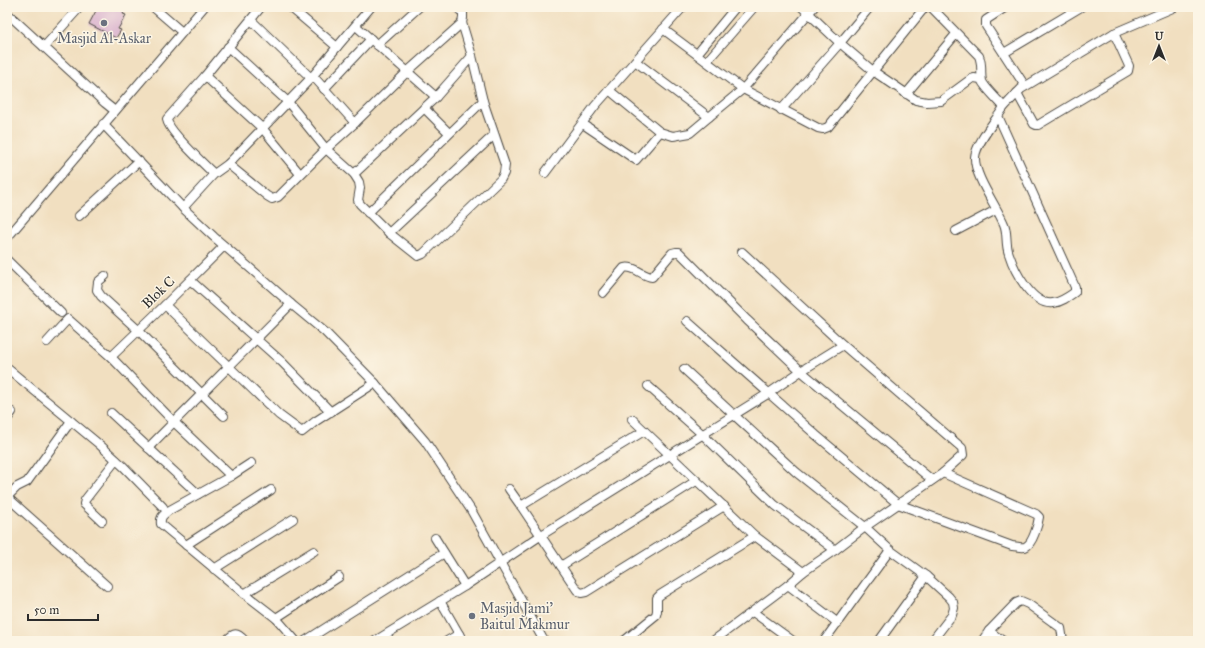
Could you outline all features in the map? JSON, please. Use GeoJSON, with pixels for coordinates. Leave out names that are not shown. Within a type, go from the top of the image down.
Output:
{"type":"FeatureCollection","features":[{"type":"Feature","properties":{"kind":"street"},"geometry":{"type":"LineString","coordinates":[[44,47],[80,7]]}},
{"type":"Feature","properties":{"kind":"street"},"geometry":{"type":"LineString","coordinates":[[153,7],[182,32]]}},
{"type":"Feature","properties":{"kind":"street"},"geometry":{"type":"LineString","coordinates":[[7,238],[204,7]]}},
{"type":"Feature","properties":{"kind":"street"},"geometry":{"type":"LineString","coordinates":[[214,174],[175,135],[167,123],[167,119],[261,7]]}},
{"type":"Feature","properties":{"kind":"street"},"geometry":{"type":"LineString","coordinates":[[290,7],[337,47]]}},
{"type":"Feature","properties":{"kind":"street"},"geometry":{"type":"LineString","coordinates":[[183,208],[214,174],[228,164],[312,77],[372,7]]}},
{"type":"Feature","properties":{"kind":"street"},"geometry":{"type":"LineString","coordinates":[[324,88],[374,42],[419,7]]}},
{"type":"Feature","properties":{"kind":"street"},"geometry":{"type":"LineString","coordinates":[[228,47],[288,102],[326,149],[354,174],[359,182],[360,188],[358,200],[368,213],[389,233],[418,256],[423,254],[501,179],[504,173],[505,165],[483,101],[462,23],[463,13],[456,7]]}},
{"type":"Feature","properties":{"kind":"street"},"geometry":{"type":"LineString","coordinates":[[545,173],[609,90],[683,7]]}},
{"type":"Feature","properties":{"kind":"street"},"geometry":{"type":"LineString","coordinates":[[707,61],[754,7]]}},
{"type":"Feature","properties":{"kind":"street"},"geometry":{"type":"LineString","coordinates":[[802,7],[811,10],[840,43],[873,71],[916,100],[927,102],[941,101],[971,79],[981,79]]}},
{"type":"Feature","properties":{"kind":"street"},"geometry":{"type":"LineString","coordinates":[[782,110],[870,7]]}},
{"type":"Feature","properties":{"kind":"street"},"geometry":{"type":"LineString","coordinates":[[663,28],[743,89],[782,110],[823,129],[828,127],[925,7]]}},
{"type":"Feature","properties":{"kind":"street"},"geometry":{"type":"LineString","coordinates":[[931,7],[979,56],[981,63],[981,79],[984,85],[1003,106]]}},
{"type":"Feature","properties":{"kind":"street"},"geometry":{"type":"LineString","coordinates":[[1006,7],[986,20],[986,26],[1025,86]]}},
{"type":"Feature","properties":{"kind":"street"},"geometry":{"type":"LineString","coordinates":[[1004,53],[1081,7]]}},
{"type":"Feature","properties":{"kind":"street"},"geometry":{"type":"LineString","coordinates":[[998,116],[1076,290],[1062,300],[1053,303],[1046,303],[1035,298],[1030,293],[1008,253],[1004,225],[979,176],[975,162],[975,154],[978,145],[1003,106],[1025,86],[1114,33],[1174,7]]}},
{"type":"Feature","properties":{"kind":"street"},"geometry":{"type":"LineString","coordinates":[[697,54],[734,8],[746,16]]}},
{"type":"Feature","properties":{"kind":"street"},"geometry":{"type":"LineString","coordinates":[[609,90],[660,132],[673,136],[690,133],[743,89],[811,10]]}},
{"type":"Feature","properties":{"kind":"street"},"geometry":{"type":"LineString","coordinates":[[7,13],[115,111]]}},
{"type":"Feature","properties":{"kind":"street"},"geometry":{"type":"LineString","coordinates":[[251,20],[324,88],[355,123]]}},
{"type":"Feature","properties":{"kind":"street"},"geometry":{"type":"LineString","coordinates":[[228,164],[267,196],[272,199],[278,197],[300,174],[407,72],[462,23]]}},
{"type":"Feature","properties":{"kind":"street"},"geometry":{"type":"LineString","coordinates":[[356,26],[436,97]]}},
{"type":"Feature","properties":{"kind":"street"},"geometry":{"type":"LineString","coordinates":[[1017,93],[1034,124],[1038,125],[1128,71],[1129,66],[1114,33]]}},
{"type":"Feature","properties":{"kind":"street"},"geometry":{"type":"LineString","coordinates":[[906,94],[956,34]]}},
{"type":"Feature","properties":{"kind":"street"},"geometry":{"type":"LineString","coordinates":[[354,174],[436,97],[472,56]]}},
{"type":"Feature","properties":{"kind":"street"},"geometry":{"type":"LineString","coordinates":[[635,61],[709,117]]}},
{"type":"Feature","properties":{"kind":"street"},"geometry":{"type":"LineString","coordinates":[[204,76],[262,129],[300,174]]}},
{"type":"Feature","properties":{"kind":"street"},"geometry":{"type":"LineString","coordinates":[[368,213],[483,101]]}},
{"type":"Feature","properties":{"kind":"street"},"geometry":{"type":"LineString","coordinates":[[424,108],[449,133]]}},
{"type":"Feature","properties":{"kind":"street"},"geometry":{"type":"LineString","coordinates":[[103,124],[183,208],[224,246],[325,332],[375,383],[425,441],[472,510],[544,641]]}},
{"type":"Feature","properties":{"kind":"street"},"geometry":{"type":"LineString","coordinates":[[583,124],[636,160],[660,132]]}},
{"type":"Feature","properties":{"kind":"street"},"geometry":{"type":"LineString","coordinates":[[389,233],[494,135]]}},
{"type":"Feature","properties":{"kind":"street"},"geometry":{"type":"LineString","coordinates":[[78,216],[138,161]]}},
{"type":"Feature","properties":{"kind":"street"},"geometry":{"type":"LineString","coordinates":[[956,231],[996,210]]}},
{"type":"Feature","properties":{"kind":"street","name":"Blok C"},"geometry":{"type":"LineString","coordinates":[[111,357],[166,305],[224,246]]}},
{"type":"Feature","properties":{"kind":"street"},"geometry":{"type":"LineString","coordinates":[[603,293],[624,268],[628,266],[648,277],[652,277],[672,253],[679,252],[801,371],[932,480]]}},
{"type":"Feature","properties":{"kind":"street"},"geometry":{"type":"LineString","coordinates":[[718,640],[803,572],[943,472],[963,455],[962,448],[842,345],[742,252]]}},
{"type":"Feature","properties":{"kind":"street"},"geometry":{"type":"LineString","coordinates":[[7,260],[61,313]]}},
{"type":"Feature","properties":{"kind":"street"},"geometry":{"type":"LineString","coordinates":[[105,276],[98,282],[97,290],[101,296],[138,330],[224,416]]}},
{"type":"Feature","properties":{"kind":"street"},"geometry":{"type":"LineString","coordinates":[[190,280],[282,362],[331,412]]}},
{"type":"Feature","properties":{"kind":"street"},"geometry":{"type":"LineString","coordinates":[[148,448],[291,304]]}},
{"type":"Feature","properties":{"kind":"street"},"geometry":{"type":"LineString","coordinates":[[166,305],[279,416],[302,432],[316,421],[375,383]]}},
{"type":"Feature","properties":{"kind":"street"},"geometry":{"type":"LineString","coordinates":[[47,342],[68,319],[111,357],[174,422],[231,476]]}},
{"type":"Feature","properties":{"kind":"street"},"geometry":{"type":"LineString","coordinates":[[687,321],[816,435],[898,504],[1012,546],[1026,547],[1029,544],[1038,522],[1039,517],[1036,514],[943,472]]}},
{"type":"Feature","properties":{"kind":"street"},"geometry":{"type":"LineString","coordinates":[[375,641],[465,586],[540,536],[769,393],[842,345]]}},
{"type":"Feature","properties":{"kind":"street"},"geometry":{"type":"LineString","coordinates":[[7,368],[116,460],[163,507]]}},
{"type":"Feature","properties":{"kind":"street"},"geometry":{"type":"LineString","coordinates":[[684,369],[796,472],[890,550],[926,576],[949,597],[953,602],[954,608],[952,615],[932,641]]}},
{"type":"Feature","properties":{"kind":"street"},"geometry":{"type":"LineString","coordinates":[[648,386],[702,434],[775,505],[835,550]]}},
{"type":"Feature","properties":{"kind":"street"},"geometry":{"type":"LineString","coordinates":[[111,413],[198,494]]}},
{"type":"Feature","properties":{"kind":"street"},"geometry":{"type":"LineString","coordinates":[[632,419],[755,536],[803,572]]}},
{"type":"Feature","properties":{"kind":"street"},"geometry":{"type":"LineString","coordinates":[[71,421],[27,482],[17,487],[8,500],[107,586]]}},
{"type":"Feature","properties":{"kind":"street"},"geometry":{"type":"LineString","coordinates":[[521,506],[644,431]]}},
{"type":"Feature","properties":{"kind":"street"},"geometry":{"type":"LineString","coordinates":[[102,521],[84,504],[85,500],[116,460]]}},
{"type":"Feature","properties":{"kind":"street"},"geometry":{"type":"LineString","coordinates":[[251,464],[168,511],[162,516],[160,520],[161,524],[244,594],[276,618],[296,641]]}},
{"type":"Feature","properties":{"kind":"street"},"geometry":{"type":"LineString","coordinates":[[561,566],[696,481]]}},
{"type":"Feature","properties":{"kind":"street"},"geometry":{"type":"LineString","coordinates":[[509,489],[576,590],[581,593],[586,592],[724,506]]}},
{"type":"Feature","properties":{"kind":"street"},"geometry":{"type":"LineString","coordinates":[[186,545],[271,490]]}},
{"type":"Feature","properties":{"kind":"street"},"geometry":{"type":"LineString","coordinates":[[214,569],[293,520]]}},
{"type":"Feature","properties":{"kind":"street"},"geometry":{"type":"LineString","coordinates":[[624,641],[656,615],[658,598],[660,596],[755,536]]}},
{"type":"Feature","properties":{"kind":"street"},"geometry":{"type":"LineString","coordinates":[[435,538],[465,586]]}},
{"type":"Feature","properties":{"kind":"street"},"geometry":{"type":"LineString","coordinates":[[824,641],[890,550]]}},
{"type":"Feature","properties":{"kind":"street"},"geometry":{"type":"LineString","coordinates":[[244,594],[314,551]]}},
{"type":"Feature","properties":{"kind":"street"},"geometry":{"type":"LineString","coordinates":[[305,641],[444,553]]}},
{"type":"Feature","properties":{"kind":"street"},"geometry":{"type":"LineString","coordinates":[[880,641],[926,576]]}},
{"type":"Feature","properties":{"kind":"street"},"geometry":{"type":"LineString","coordinates":[[276,618],[339,577]]}},
{"type":"Feature","properties":{"kind":"street"},"geometry":{"type":"LineString","coordinates":[[788,585],[838,623]]}},
{"type":"Feature","properties":{"kind":"street"},"geometry":{"type":"LineString","coordinates":[[440,601],[461,637],[447,641]]}},
{"type":"Feature","properties":{"kind":"street"},"geometry":{"type":"LineString","coordinates":[[982,641],[989,631],[1016,603],[1021,601],[1028,604],[1061,628],[1063,641]]}},
{"type":"Feature","properties":{"kind":"street"},"geometry":{"type":"LineString","coordinates":[[753,612],[793,641]]}},
{"type":"Feature","properties":{"kind":"street"},"geometry":{"type":"LineString","coordinates":[[989,631],[1003,641]]}},
{"type":"Feature","properties":{"kind":"street"},"geometry":{"type":"LineString","coordinates":[[226,641],[231,635],[236,634],[240,635],[245,641]]}},
{"type":"Feature","properties":{"kind":"building","name":"Masjid Al-Askar"},"geometry":{"type":"Polygon","coordinates":[[[98,7],[126,7],[123,14],[126,15],[118,29],[121,30],[116,38],[89,24],[98,7]]]}},
{"type":"Feature","properties":{"kind":"place","name":"Masjid Al-Askar"},"geometry":{"type":"Point","coordinates":[104,23]}},
{"type":"Feature","properties":{"kind":"place","name":"Masjid Jami' Baitul Makmur"},"geometry":{"type":"Point","coordinates":[472,616]}}]}
